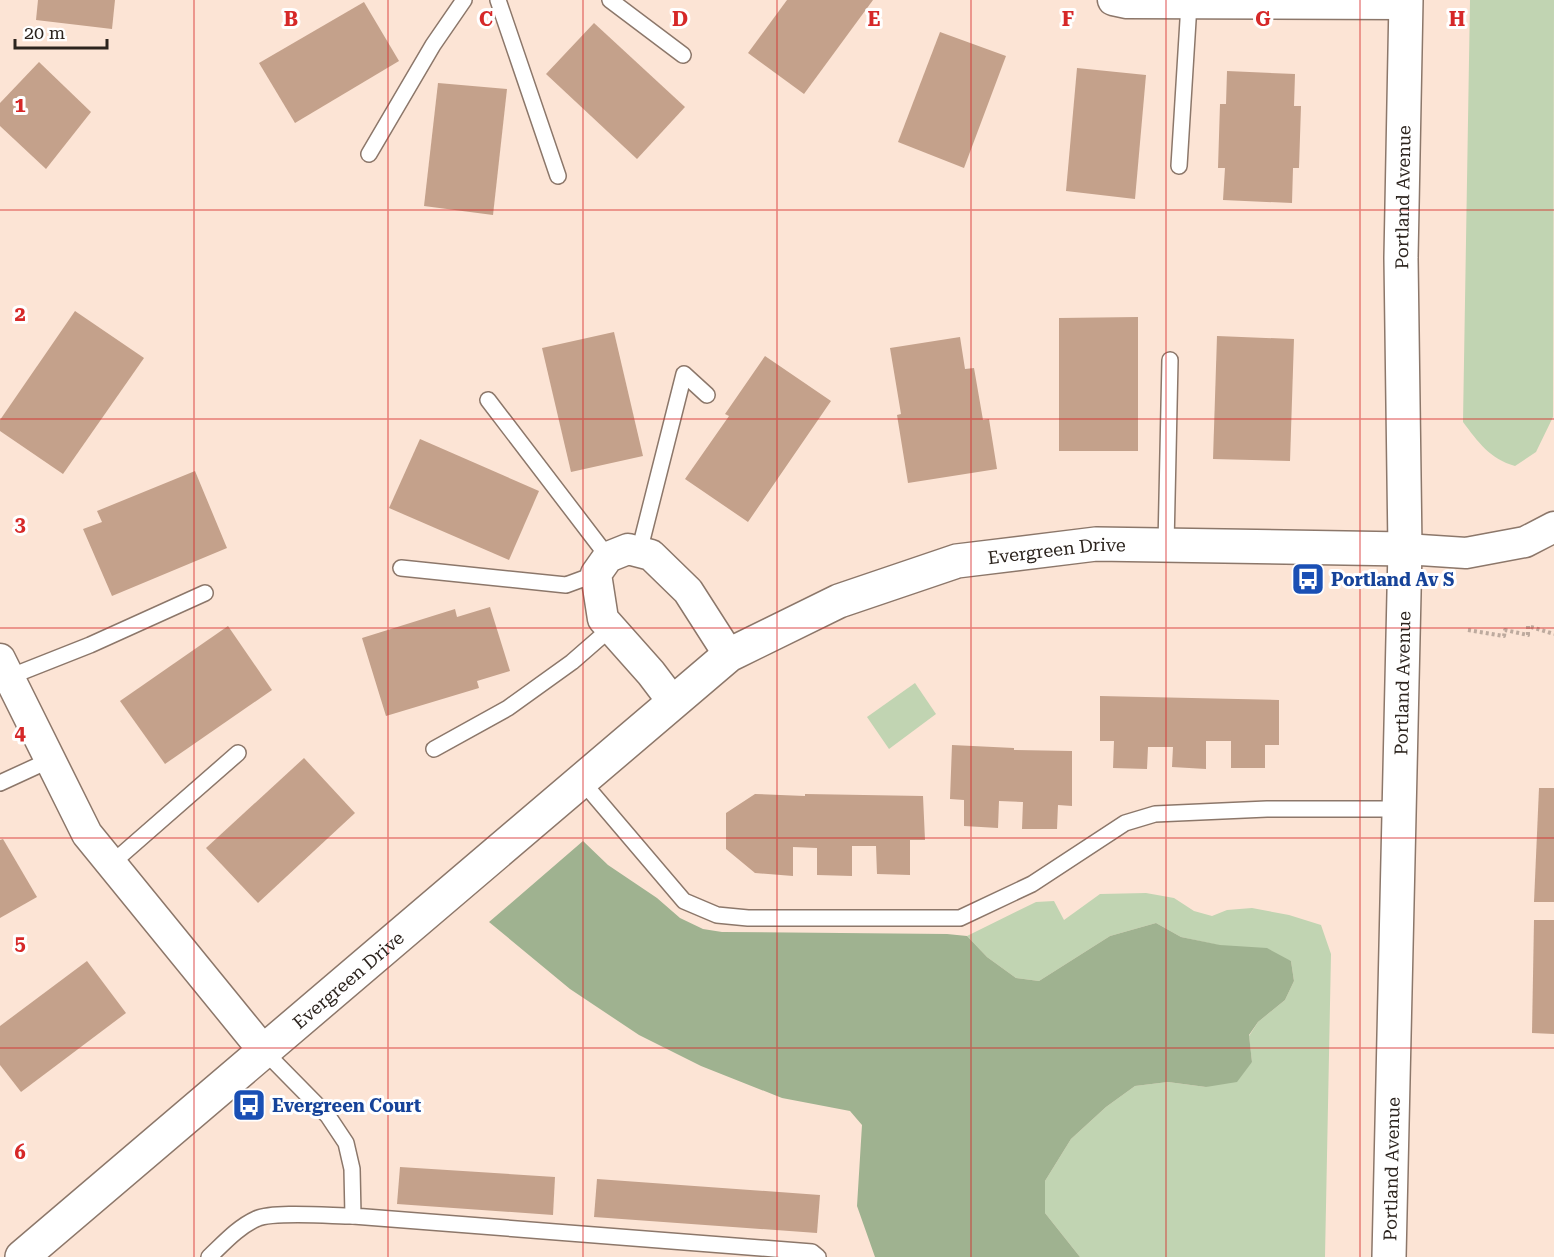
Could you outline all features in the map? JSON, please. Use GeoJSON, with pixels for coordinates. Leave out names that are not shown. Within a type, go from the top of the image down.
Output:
{"type":"FeatureCollection","features":[{"type":"Feature","properties":{"kind":"street"},"geometry":{"type":"LineString","coordinates":[[1113,0],[1127,3],[1189,4],[1406,2]]}},
{"type":"Feature","properties":{"kind":"street","name":"Portland Avenue"},"geometry":{"type":"LineString","coordinates":[[1389,1257],[1405,549],[1401,258],[1406,2]]}},
{"type":"Feature","properties":{"kind":"street"},"geometry":{"type":"LineString","coordinates":[[1405,549],[1466,553],[1525,542],[1554,527]]}},
{"type":"Feature","properties":{"kind":"street","name":"Evergreen Drive"},"geometry":{"type":"LineString","coordinates":[[22,1257],[729,655],[839,601],[957,561],[1096,544],[1405,549]]}},
{"type":"Feature","properties":{"kind":"street"},"geometry":{"type":"LineString","coordinates":[[673,702],[651,673],[603,619],[602,565],[628,549],[651,555],[688,591],[729,655]]}},
{"type":"Feature","properties":{"kind":"street"},"geometry":{"type":"LineString","coordinates":[[5,668],[87,834],[263,1050]]}},
{"type":"Feature","properties":{"kind":"lane"},"geometry":{"type":"LineString","coordinates":[[369,154],[433,45],[464,0]]}},
{"type":"Feature","properties":{"kind":"lane"},"geometry":{"type":"LineString","coordinates":[[498,0],[558,176]]}},
{"type":"Feature","properties":{"kind":"lane"},"geometry":{"type":"LineString","coordinates":[[610,0],[683,55]]}},
{"type":"Feature","properties":{"kind":"lane"},"geometry":{"type":"LineString","coordinates":[[1179,166],[1189,4]]}},
{"type":"Feature","properties":{"kind":"lane"},"geometry":{"type":"LineString","coordinates":[[1166,545],[1170,360]]}},
{"type":"Feature","properties":{"kind":"lane"},"geometry":{"type":"LineString","coordinates":[[639,552],[684,374],[707,395]]}},
{"type":"Feature","properties":{"kind":"lane"},"geometry":{"type":"LineString","coordinates":[[400,568],[566,585],[602,565],[488,400]]}},
{"type":"Feature","properties":{"kind":"lane"},"geometry":{"type":"LineString","coordinates":[[5,668],[90,645],[205,593]]}},
{"type":"Feature","properties":{"kind":"lane"},"geometry":{"type":"LineString","coordinates":[[434,749],[508,708],[572,662],[611,628]]}},
{"type":"Feature","properties":{"kind":"lane"},"geometry":{"type":"LineString","coordinates":[[111,864],[238,753]]}},
{"type":"Feature","properties":{"kind":"lane"},"geometry":{"type":"LineString","coordinates":[[0,783],[50,760]]}},
{"type":"Feature","properties":{"kind":"lane"},"geometry":{"type":"LineString","coordinates":[[581,780],[684,901],[717,915],[748,918],[960,918],[1032,884],[1125,823],[1155,814],[1267,808],[1399,809]]}},
{"type":"Feature","properties":{"kind":"lane"},"geometry":{"type":"LineString","coordinates":[[263,1050],[328,1116],[346,1143],[352,1169],[352,1216]]}},
{"type":"Feature","properties":{"kind":"lane"},"geometry":{"type":"LineString","coordinates":[[209,1257],[239,1230],[257,1218],[271,1215],[352,1216],[812,1252],[818,1257]]}},
{"type":"Feature","properties":{"kind":"path"},"geometry":{"type":"LineString","coordinates":[[1468,630],[1504,636],[1505,630],[1528,635],[1528,626],[1554,634]]}},
{"type":"Feature","properties":{"kind":"green space"},"geometry":{"type":"Polygon","coordinates":[[[1470,0],[1554,0],[1553,417],[1536,452],[1515,466],[1498,459],[1479,443],[1463,422],[1470,0]]]}},
{"type":"Feature","properties":{"kind":"green space"},"geometry":{"type":"Polygon","coordinates":[[[915,683],[936,714],[889,749],[867,717],[915,683]]]}},
{"type":"Feature","properties":{"kind":"green space"},"geometry":{"type":"Polygon","coordinates":[[[583,841],[608,865],[657,898],[680,918],[703,929],[722,932],[967,936],[987,957],[1016,978],[1039,981],[1110,936],[1156,923],[1181,937],[1220,945],[1267,948],[1291,961],[1294,981],[1285,1000],[1258,1022],[1249,1035],[1252,1062],[1237,1082],[1206,1087],[1168,1082],[1135,1086],[1106,1107],[1071,1139],[1045,1181],[1045,1213],[1080,1257],[875,1257],[857,1206],[862,1125],[850,1111],[782,1098],[701,1066],[639,1035],[570,989],[489,922],[583,841]]]}},
{"type":"Feature","properties":{"kind":"green space"},"geometry":{"type":"Polygon","coordinates":[[[1146,893],[1174,898],[1194,911],[1212,916],[1227,910],[1252,908],[1289,915],[1321,925],[1331,954],[1325,1257],[1080,1257],[1045,1213],[1045,1181],[1071,1139],[1106,1107],[1135,1086],[1168,1082],[1206,1087],[1252,1062],[1249,1036],[1258,1022],[1285,1000],[1294,981],[1291,961],[1181,937],[1156,923],[1110,936],[1039,981],[1016,978],[987,957],[967,936],[1036,902],[1054,901],[1064,920],[1100,894],[1146,893]]]}},
{"type":"Feature","properties":{"kind":"building"},"geometry":{"type":"Polygon","coordinates":[[[38,0],[115,0],[112,29],[36,20],[38,0]]]}},
{"type":"Feature","properties":{"kind":"building"},"geometry":{"type":"Polygon","coordinates":[[[787,0],[873,0],[804,94],[748,53],[787,0]]]}},
{"type":"Feature","properties":{"kind":"building"},"geometry":{"type":"Polygon","coordinates":[[[364,2],[399,61],[295,123],[259,63],[364,2]]]}},
{"type":"Feature","properties":{"kind":"building"},"geometry":{"type":"Polygon","coordinates":[[[594,23],[685,107],[637,159],[546,74],[594,23]]]}},
{"type":"Feature","properties":{"kind":"building"},"geometry":{"type":"Polygon","coordinates":[[[940,32],[1006,56],[964,168],[898,142],[940,32]]]}},
{"type":"Feature","properties":{"kind":"building"},"geometry":{"type":"Polygon","coordinates":[[[39,62],[91,112],[46,169],[0,126],[0,103],[39,62]]]}},
{"type":"Feature","properties":{"kind":"building"},"geometry":{"type":"Polygon","coordinates":[[[1077,68],[1146,75],[1135,199],[1066,191],[1077,68]]]}},
{"type":"Feature","properties":{"kind":"building"},"geometry":{"type":"Polygon","coordinates":[[[1227,71],[1295,74],[1294,106],[1301,106],[1299,168],[1293,168],[1292,203],[1223,200],[1225,168],[1218,168],[1220,104],[1226,104],[1227,71]]]}},
{"type":"Feature","properties":{"kind":"building"},"geometry":{"type":"Polygon","coordinates":[[[438,83],[507,89],[493,215],[424,206],[438,83]]]}},
{"type":"Feature","properties":{"kind":"building"},"geometry":{"type":"Polygon","coordinates":[[[75,311],[144,358],[63,474],[0,431],[0,420],[75,311]]]}},
{"type":"Feature","properties":{"kind":"building"},"geometry":{"type":"Polygon","coordinates":[[[1138,317],[1138,451],[1059,451],[1059,318],[1138,317]]]}},
{"type":"Feature","properties":{"kind":"building"},"geometry":{"type":"Polygon","coordinates":[[[614,332],[643,456],[571,472],[542,348],[614,332]]]}},
{"type":"Feature","properties":{"kind":"building"},"geometry":{"type":"Polygon","coordinates":[[[1217,336],[1294,339],[1290,461],[1213,459],[1217,336]]]}},
{"type":"Feature","properties":{"kind":"building"},"geometry":{"type":"Polygon","coordinates":[[[960,337],[965,369],[974,368],[983,420],[989,419],[997,469],[908,483],[897,415],[901,414],[890,348],[960,337]]]}},
{"type":"Feature","properties":{"kind":"building"},"geometry":{"type":"Polygon","coordinates":[[[765,356],[831,401],[748,522],[685,479],[729,416],[725,414],[765,356]]]}},
{"type":"Feature","properties":{"kind":"building"},"geometry":{"type":"Polygon","coordinates":[[[420,439],[539,491],[509,560],[389,508],[420,439]]]}},
{"type":"Feature","properties":{"kind":"building"},"geometry":{"type":"Polygon","coordinates":[[[195,471],[227,548],[112,596],[83,529],[102,522],[97,511],[195,471]]]}},
{"type":"Feature","properties":{"kind":"building"},"geometry":{"type":"Polygon","coordinates":[[[490,607],[510,671],[477,681],[479,688],[386,716],[362,638],[455,609],[457,617],[490,607]]]}},
{"type":"Feature","properties":{"kind":"building"},"geometry":{"type":"Polygon","coordinates":[[[228,626],[272,690],[165,764],[120,701],[228,626]]]}},
{"type":"Feature","properties":{"kind":"building"},"geometry":{"type":"Polygon","coordinates":[[[1100,696],[1279,700],[1279,745],[1265,745],[1265,768],[1231,768],[1231,741],[1206,741],[1206,769],[1172,767],[1173,747],[1148,747],[1147,769],[1113,768],[1114,741],[1100,741],[1100,696]]]}},
{"type":"Feature","properties":{"kind":"building"},"geometry":{"type":"Polygon","coordinates":[[[952,745],[1014,748],[1014,750],[1072,751],[1072,806],[1058,805],[1057,829],[1022,829],[1023,802],[999,801],[998,828],[964,826],[964,800],[950,799],[952,745]]]}},
{"type":"Feature","properties":{"kind":"building"},"geometry":{"type":"Polygon","coordinates":[[[304,758],[355,813],[258,903],[206,848],[304,758]]]}},
{"type":"Feature","properties":{"kind":"building"},"geometry":{"type":"Polygon","coordinates":[[[1539,788],[1554,788],[1554,902],[1534,902],[1539,788]]]}},
{"type":"Feature","properties":{"kind":"building"},"geometry":{"type":"Polygon","coordinates":[[[755,794],[923,796],[925,840],[910,840],[910,875],[877,874],[876,846],[852,846],[852,876],[817,875],[817,848],[793,847],[793,876],[755,873],[726,849],[726,813],[755,794]]]}},
{"type":"Feature","properties":{"kind":"building"},"geometry":{"type":"Polygon","coordinates":[[[3,839],[37,897],[0,918],[0,840],[3,839]]]}},
{"type":"Feature","properties":{"kind":"building"},"geometry":{"type":"Polygon","coordinates":[[[1534,920],[1554,920],[1554,1034],[1532,1033],[1534,920]]]}},
{"type":"Feature","properties":{"kind":"building"},"geometry":{"type":"Polygon","coordinates":[[[87,961],[126,1013],[21,1092],[0,1065],[0,1026],[87,961]]]}},
{"type":"Feature","properties":{"kind":"building"},"geometry":{"type":"Polygon","coordinates":[[[400,1167],[555,1177],[553,1215],[397,1204],[400,1167]]]}},
{"type":"Feature","properties":{"kind":"building"},"geometry":{"type":"Polygon","coordinates":[[[597,1179],[820,1195],[817,1233],[594,1217],[597,1179]]]}},
{"type":"Feature","properties":{"kind":"place","name":"Portland Av S"},"geometry":{"type":"Point","coordinates":[1308,579]}},
{"type":"Feature","properties":{"kind":"place","name":"Evergreen Court"},"geometry":{"type":"Point","coordinates":[249,1105]}}]}
